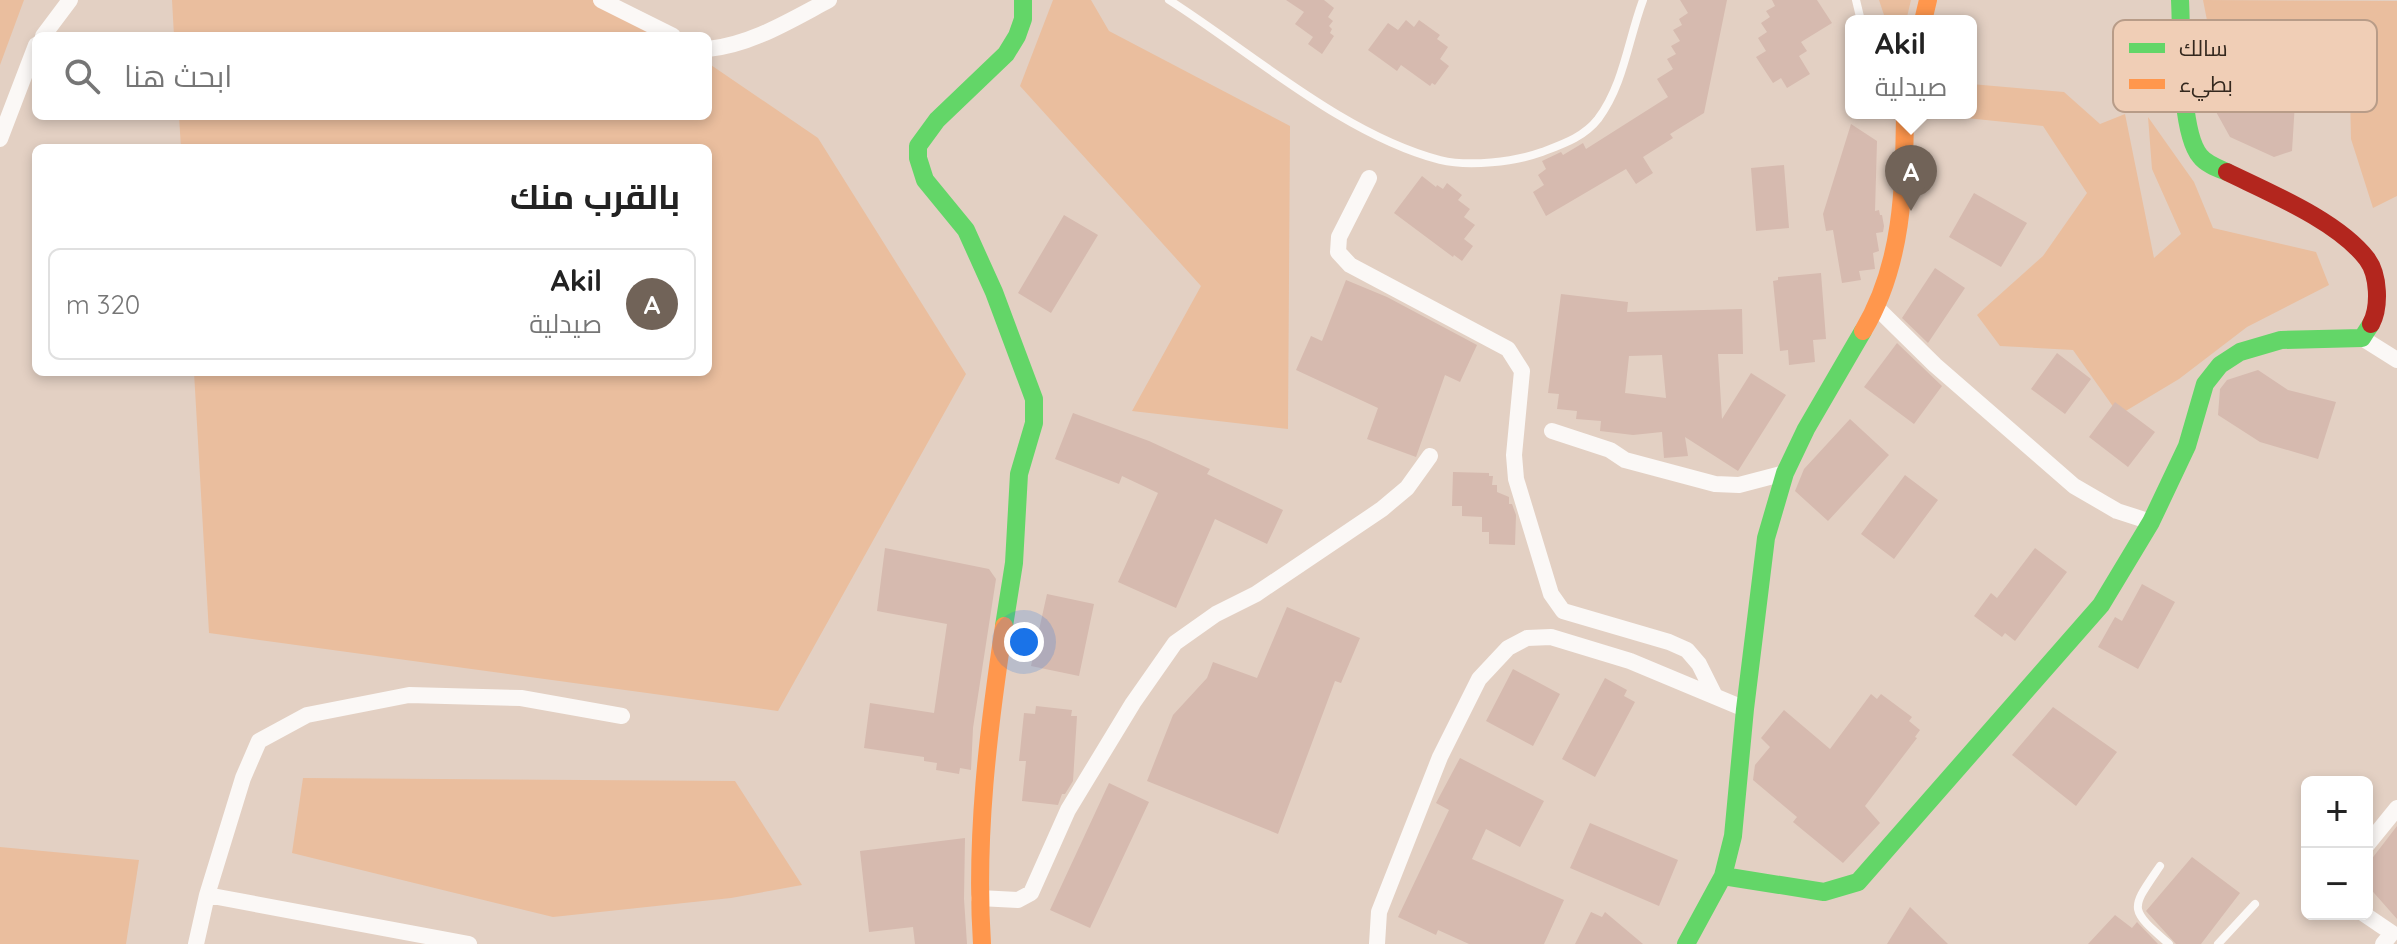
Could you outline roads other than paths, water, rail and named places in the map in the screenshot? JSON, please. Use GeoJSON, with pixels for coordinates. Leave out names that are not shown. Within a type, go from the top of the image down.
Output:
{"type":"FeatureCollection","features":[{"type":"Feature","properties":{"kind":"street"},"geometry":{"type":"LineString","coordinates":[[46,32],[70,0]]}},
{"type":"Feature","properties":{"kind":"street"},"geometry":{"type":"LineString","coordinates":[[601,0],[665,32]]}},
{"type":"Feature","properties":{"kind":"street"},"geometry":{"type":"LineString","coordinates":[[712,48],[735,45],[829,0]]}},
{"type":"Feature","properties":{"kind":"street"},"geometry":{"type":"LineString","coordinates":[[982,944],[979,898],[988,730],[1014,563],[1019,474],[1034,423],[1034,399],[994,292],[966,230],[925,180],[918,158],[918,146],[937,120],[1006,54],[1023,19],[1023,0]]}},
{"type":"Feature","properties":{"kind":"street"},"geometry":{"type":"LineString","coordinates":[[2180,0],[2181,20]]}},
{"type":"Feature","properties":{"kind":"street"},"geometry":{"type":"LineString","coordinates":[[0,139],[32,55]]}},
{"type":"Feature","properties":{"kind":"street"},"geometry":{"type":"LineString","coordinates":[[2186,112],[2197,153],[2206,162],[2351,241],[2370,263],[2375,288],[2375,317],[2362,338]]}},
{"type":"Feature","properties":{"kind":"street"},"geometry":{"type":"LineString","coordinates":[[1686,944],[1723,876],[1733,836],[1766,538],[1785,473],[1806,429],[1877,308],[1891,269],[1899,233],[1905,119]]}},
{"type":"Feature","properties":{"kind":"street"},"geometry":{"type":"LineString","coordinates":[[1369,178],[1339,237],[1338,252],[1350,265],[1508,349],[1522,371],[1514,455],[1516,479],[1551,594],[1563,611],[1687,650],[1699,664],[1714,694]]}},
{"type":"Feature","properties":{"kind":"street"},"geometry":{"type":"LineString","coordinates":[[1877,308],[1935,365],[2074,486],[2117,511],[2151,522]]}},
{"type":"Feature","properties":{"kind":"street"},"geometry":{"type":"LineString","coordinates":[[1723,876],[1824,892],[1858,882],[2101,605],[2151,522],[2187,446],[2205,384],[2220,365],[2240,352],[2281,340],[2362,338],[2397,360]]}},
{"type":"Feature","properties":{"kind":"street"},"geometry":{"type":"LineString","coordinates":[[1552,431],[1610,450],[1625,460],[1715,484],[1739,485],[1785,473]]}},
{"type":"Feature","properties":{"kind":"street"},"geometry":{"type":"LineString","coordinates":[[979,898],[1018,900],[1031,893],[1068,810],[1133,703],[1175,643],[1216,614],[1256,594],[1382,509],[1407,488],[1430,456]]}},
{"type":"Feature","properties":{"kind":"street"},"geometry":{"type":"LineString","coordinates":[[1377,944],[1379,912],[1440,757],[1479,679],[1508,648],[1527,638],[1551,637],[1630,661],[1745,709]]}},
{"type":"Feature","properties":{"kind":"street"},"geometry":{"type":"LineString","coordinates":[[196,944],[207,895],[243,778],[259,741],[307,715],[409,695],[521,698],[622,716]]}},
{"type":"Feature","properties":{"kind":"street"},"geometry":{"type":"LineString","coordinates":[[2373,838],[2397,808]]}},
{"type":"Feature","properties":{"kind":"street"},"geometry":{"type":"LineString","coordinates":[[207,895],[469,944]]}},
{"type":"Feature","properties":{"kind":"street"},"geometry":{"type":"LineString","coordinates":[[2373,920],[2392,933],[2383,944]]}},
{"type":"Feature","properties":{"kind":"lane"},"geometry":{"type":"LineString","coordinates":[[1169,0],[1268,70],[1382,139],[1442,160],[1484,162],[1521,159],[1586,132],[1599,118],[1619,83],[1643,0]]}},
{"type":"Feature","properties":{"kind":"lane"},"geometry":{"type":"LineString","coordinates":[[2160,866],[2137,900],[2136,909],[2141,920],[2169,944]]}},
{"type":"Feature","properties":{"kind":"lane"},"geometry":{"type":"LineString","coordinates":[[2218,944],[2255,904]]}},
{"type":"Feature","properties":{"kind":"place","name":"Akil"},"geometry":{"type":"Point","coordinates":[1911,211]}}]}
